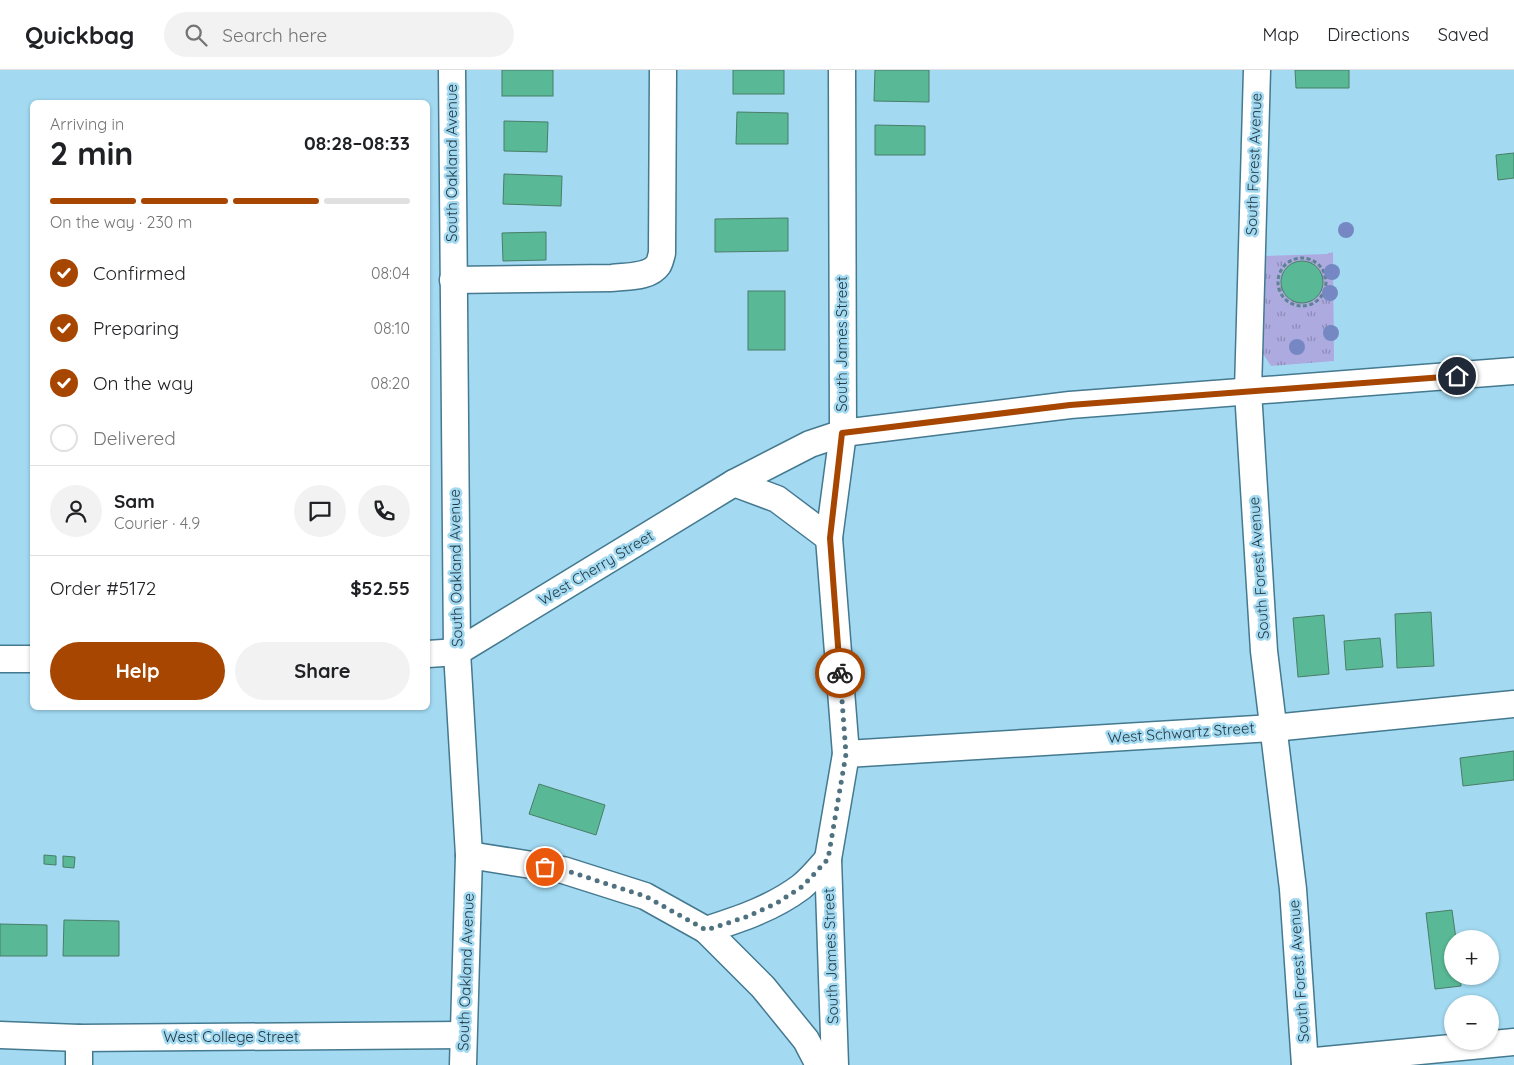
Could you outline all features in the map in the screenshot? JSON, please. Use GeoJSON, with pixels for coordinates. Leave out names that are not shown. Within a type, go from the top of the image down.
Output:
{"type":"FeatureCollection","features":[{"type":"Feature","properties":{"kind":"street","name":"South Oakland Avenue"},"geometry":{"type":"LineString","coordinates":[[452,70],[457,652],[469,855],[463,1065]]}},
{"type":"Feature","properties":{"kind":"street"},"geometry":{"type":"LineString","coordinates":[[453,280],[612,278],[644,274],[650,272],[658,265],[662,253],[663,70]]}},
{"type":"Feature","properties":{"kind":"street","name":"South James Street"},"geometry":{"type":"LineString","coordinates":[[835,1065],[828,859],[846,754],[830,538],[842,433],[842,70]]}},
{"type":"Feature","properties":{"kind":"street","name":"South Forest Avenue"},"geometry":{"type":"LineString","coordinates":[[1257,70],[1248,392],[1264,651],[1293,889],[1305,1064]]}},
{"type":"Feature","properties":{"kind":"street","name":"West Cherry Street"},"geometry":{"type":"LineString","coordinates":[[457,652],[734,483],[810,444],[842,433],[1070,405],[1514,371]]}},
{"type":"Feature","properties":{"kind":"street"},"geometry":{"type":"LineString","coordinates":[[734,483],[777,499],[830,538]]}},
{"type":"Feature","properties":{"kind":"street"},"geometry":{"type":"LineString","coordinates":[[430,654],[457,652]]}},
{"type":"Feature","properties":{"kind":"street"},"geometry":{"type":"LineString","coordinates":[[0,659],[30,660]]}},
{"type":"Feature","properties":{"kind":"street","name":"West Schwartz Street"},"geometry":{"type":"LineString","coordinates":[[846,754],[1273,728],[1514,704]]}},
{"type":"Feature","properties":{"kind":"street"},"geometry":{"type":"LineString","coordinates":[[469,855],[564,870],[645,896],[706,930],[763,987],[806,1040],[819,1065]]}},
{"type":"Feature","properties":{"kind":"street"},"geometry":{"type":"LineString","coordinates":[[706,930],[746,917],[777,903],[803,886],[828,859]]}},
{"type":"Feature","properties":{"kind":"street","name":"West College Street"},"geometry":{"type":"LineString","coordinates":[[0,1035],[79,1038],[463,1035]]}},
{"type":"Feature","properties":{"kind":"street"},"geometry":{"type":"LineString","coordinates":[[79,1038],[79,1065]]}},
{"type":"Feature","properties":{"kind":"street"},"geometry":{"type":"LineString","coordinates":[[1305,1064],[1514,1042]]}},
{"type":"Feature","properties":{"kind":"path"},"geometry":{"type":"LineString","coordinates":[[1298,256],[1314,261],[1320,266],[1326,280],[1322,295],[1309,304],[1302,306],[1287,300],[1282,295],[1279,287],[1281,272],[1298,256]]}},
{"type":"Feature","properties":{"kind":"green space"},"geometry":{"type":"Polygon","coordinates":[[[1333,252],[1334,361],[1271,366],[1263,354],[1263,256],[1327,254],[1333,252]],[[1301,261],[1284,271],[1281,280],[1283,290],[1289,298],[1296,302],[1304,302],[1318,296],[1322,289],[1323,281],[1316,267],[1301,261]]]}},
{"type":"Feature","properties":{"kind":"building"},"geometry":{"type":"Polygon","coordinates":[[[502,70],[553,70],[553,96],[502,96],[502,70]]]}},
{"type":"Feature","properties":{"kind":"building"},"geometry":{"type":"Polygon","coordinates":[[[733,70],[784,70],[784,94],[733,94],[733,70]]]}},
{"type":"Feature","properties":{"kind":"building"},"geometry":{"type":"Polygon","coordinates":[[[875,70],[929,70],[929,102],[874,101],[875,70]]]}},
{"type":"Feature","properties":{"kind":"building"},"geometry":{"type":"Polygon","coordinates":[[[1295,70],[1349,70],[1349,88],[1296,88],[1295,70]]]}},
{"type":"Feature","properties":{"kind":"building"},"geometry":{"type":"Polygon","coordinates":[[[737,112],[788,113],[788,144],[736,144],[737,112]]]}},
{"type":"Feature","properties":{"kind":"building"},"geometry":{"type":"Polygon","coordinates":[[[504,121],[548,122],[547,152],[504,151],[504,121]]]}},
{"type":"Feature","properties":{"kind":"building"},"geometry":{"type":"Polygon","coordinates":[[[875,125],[925,126],[925,155],[875,155],[875,125]]]}},
{"type":"Feature","properties":{"kind":"building"},"geometry":{"type":"Polygon","coordinates":[[[1514,153],[1514,178],[1498,180],[1496,155],[1514,153]]]}},
{"type":"Feature","properties":{"kind":"building"},"geometry":{"type":"Polygon","coordinates":[[[504,174],[562,176],[561,206],[503,204],[504,174]]]}},
{"type":"Feature","properties":{"kind":"building"},"geometry":{"type":"Polygon","coordinates":[[[788,218],[788,251],[715,252],[715,219],[788,218]]]}},
{"type":"Feature","properties":{"kind":"building"},"geometry":{"type":"Polygon","coordinates":[[[546,232],[546,260],[503,261],[502,233],[546,232]]]}},
{"type":"Feature","properties":{"kind":"building"},"geometry":{"type":"Polygon","coordinates":[[[1302,261],[1317,267],[1323,282],[1317,297],[1302,303],[1287,297],[1281,282],[1287,267],[1302,261]]]}},
{"type":"Feature","properties":{"kind":"building"},"geometry":{"type":"Polygon","coordinates":[[[748,291],[785,291],[785,350],[748,350],[748,291]]]}},
{"type":"Feature","properties":{"kind":"building"},"geometry":{"type":"Polygon","coordinates":[[[1431,612],[1434,666],[1397,668],[1395,614],[1431,612]]]}},
{"type":"Feature","properties":{"kind":"building"},"geometry":{"type":"Polygon","coordinates":[[[1324,615],[1329,674],[1298,677],[1293,618],[1324,615]]]}},
{"type":"Feature","properties":{"kind":"building"},"geometry":{"type":"Polygon","coordinates":[[[1380,638],[1383,667],[1346,670],[1344,641],[1380,638]]]}},
{"type":"Feature","properties":{"kind":"building"},"geometry":{"type":"Polygon","coordinates":[[[1514,751],[1514,780],[1463,786],[1460,758],[1514,751]]]}},
{"type":"Feature","properties":{"kind":"building"},"geometry":{"type":"Polygon","coordinates":[[[539,784],[605,805],[596,835],[529,814],[539,784]]]}},
{"type":"Feature","properties":{"kind":"building"},"geometry":{"type":"Polygon","coordinates":[[[44,855],[56,856],[56,865],[44,864],[44,855]]]}},
{"type":"Feature","properties":{"kind":"building"},"geometry":{"type":"Polygon","coordinates":[[[63,856],[75,857],[74,868],[63,867],[63,856]]]}},
{"type":"Feature","properties":{"kind":"building"},"geometry":{"type":"Polygon","coordinates":[[[1452,910],[1455,930],[1444,930],[1444,985],[1461,986],[1435,989],[1426,913],[1452,910]]]}},
{"type":"Feature","properties":{"kind":"building"},"geometry":{"type":"Polygon","coordinates":[[[64,920],[119,921],[119,956],[63,956],[64,920]]]}},
{"type":"Feature","properties":{"kind":"building"},"geometry":{"type":"Polygon","coordinates":[[[0,924],[47,925],[47,956],[0,956],[0,924]]]}},
{"type":"Feature","properties":{"kind":"way so far"},"geometry":{"type":"LineString","coordinates":[[545,867],[564,870],[645,896],[706,930],[746,917],[777,903],[803,886],[828,859],[846,754],[840,673]]}},
{"type":"Feature","properties":{"kind":"route"},"geometry":{"type":"LineString","coordinates":[[840,673],[830,538],[842,433],[1070,405],[1457,376]]}}]}
